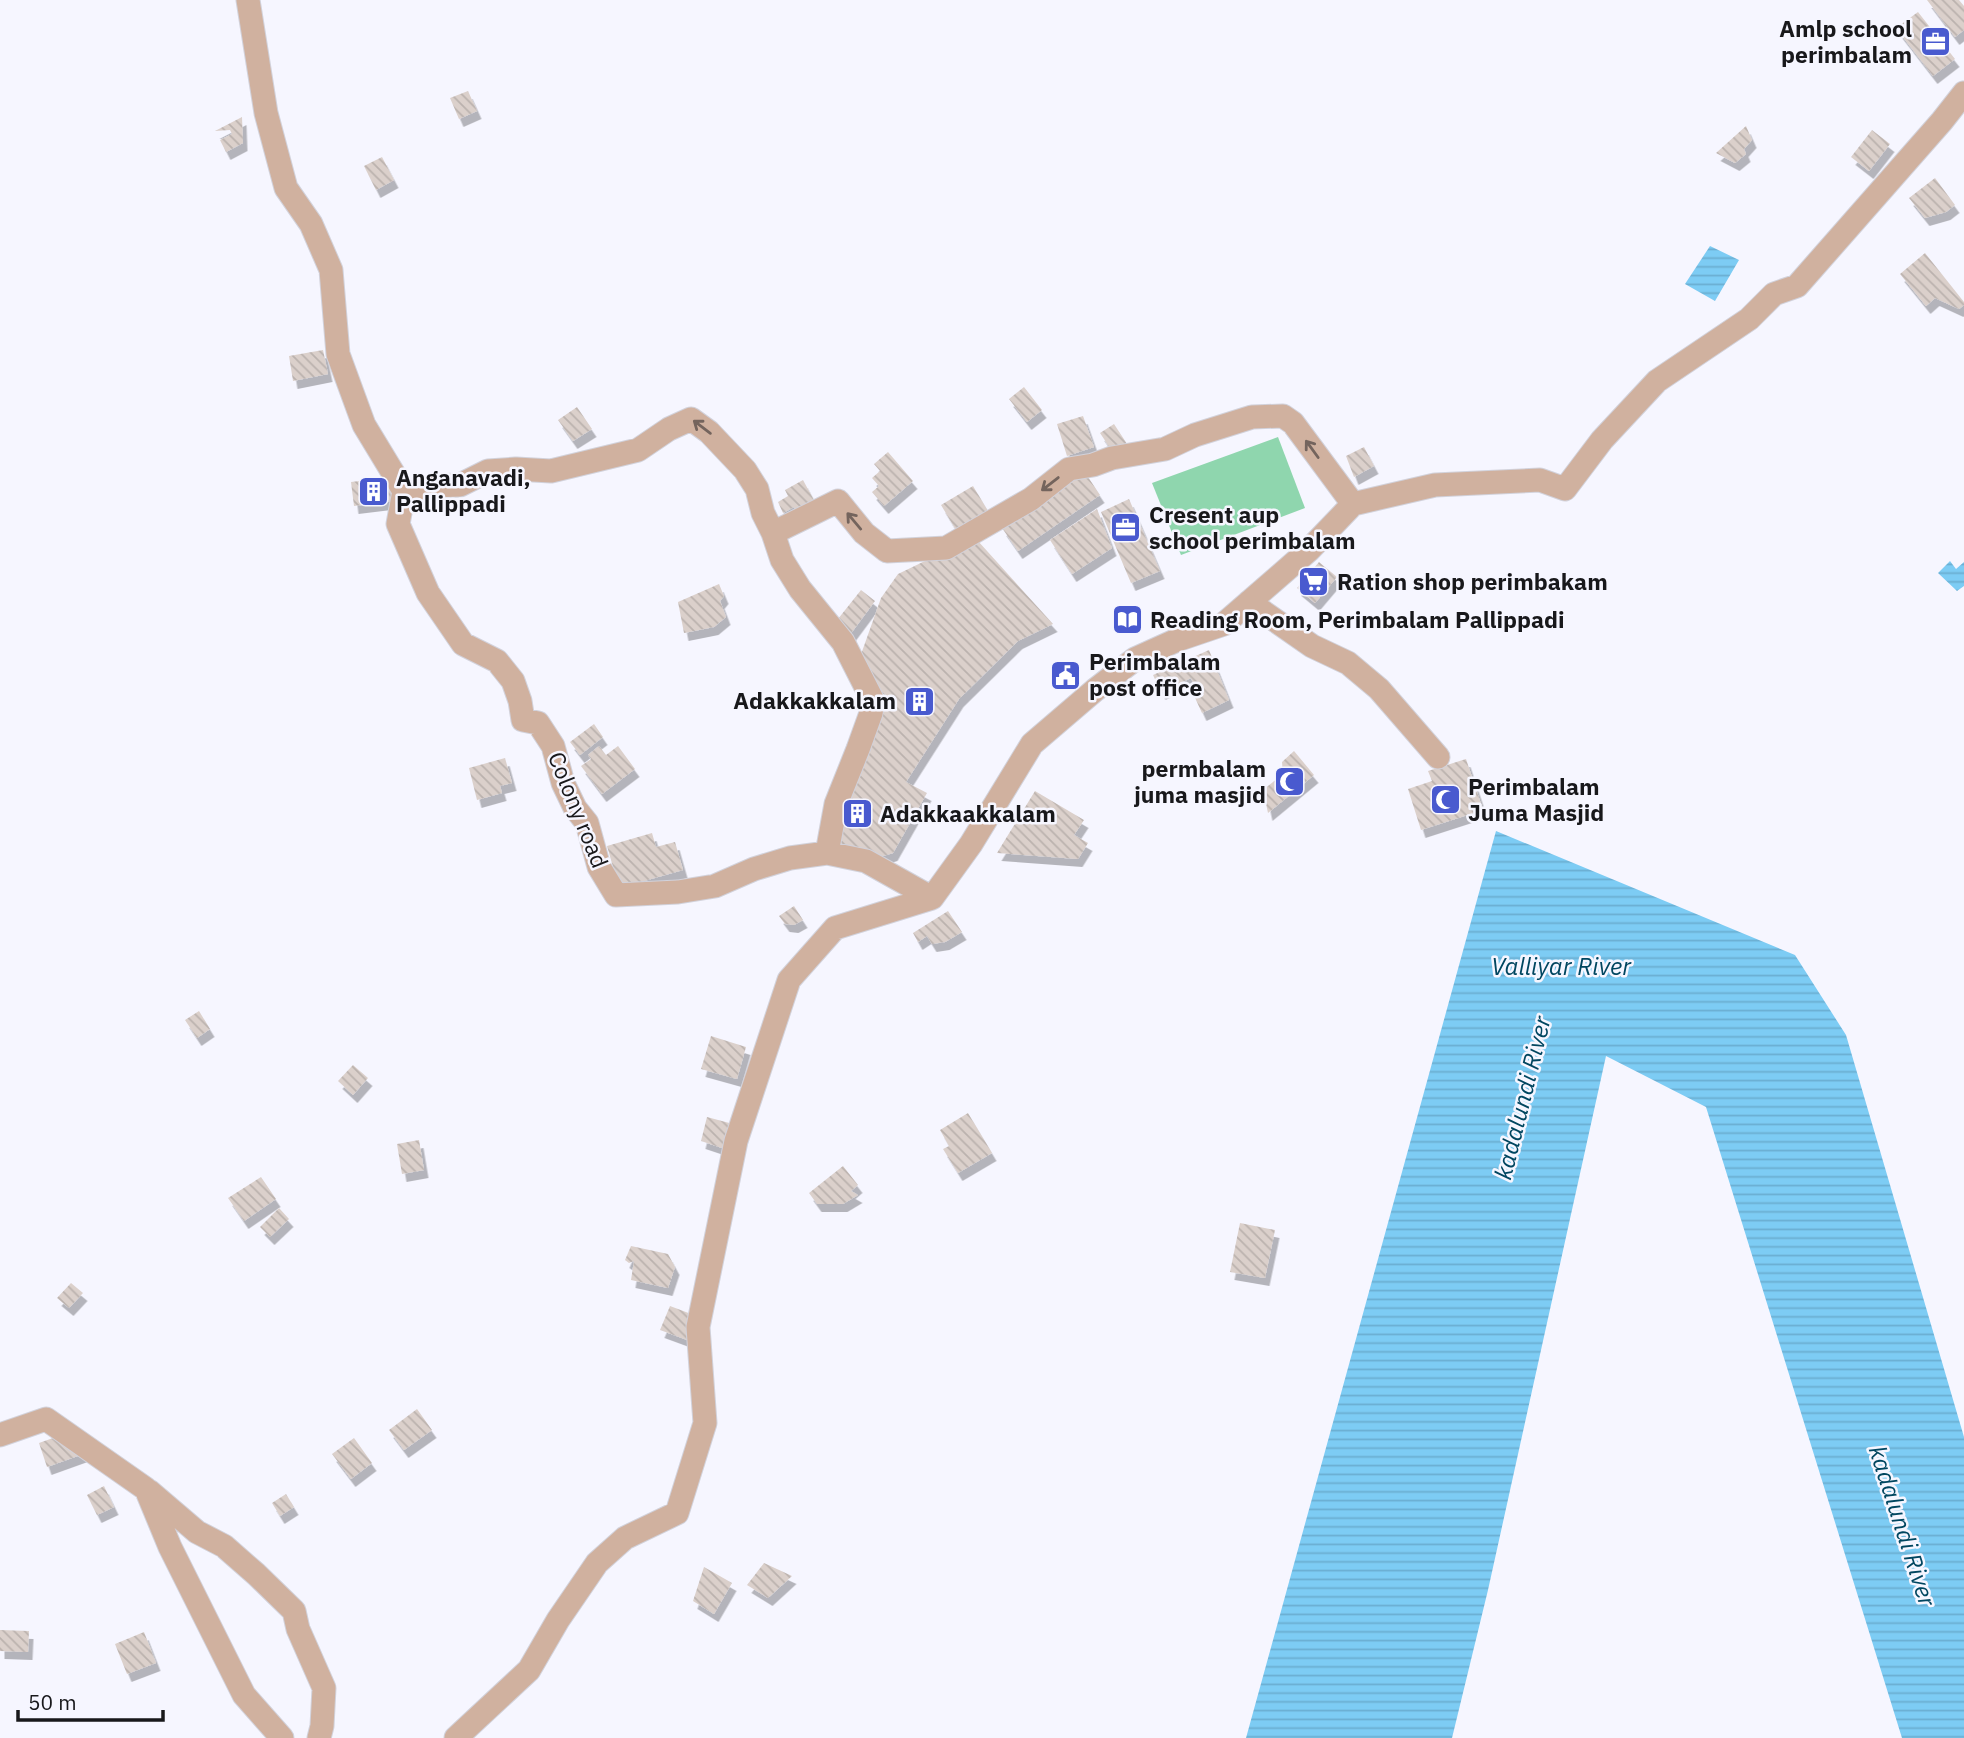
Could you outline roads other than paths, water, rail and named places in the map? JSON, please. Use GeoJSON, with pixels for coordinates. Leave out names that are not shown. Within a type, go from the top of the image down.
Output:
{"type":"FeatureCollection","features":[{"type":"Feature","properties":{"kind":"street"},"geometry":{"type":"LineString","coordinates":[[248,0],[265,113],[286,188],[311,224],[331,270],[338,354],[364,425],[404,491],[430,486],[460,485],[488,471],[551,471],[638,450],[668,429],[691,419],[709,432],[745,470],[757,489],[763,513],[782,560],[800,589],[843,642],[873,701],[871,713],[836,804],[827,853],[866,861],[932,898]]}},
{"type":"Feature","properties":{"kind":"street"},"geometry":{"type":"LineString","coordinates":[[456,1738],[529,1670],[558,1620],[597,1563],[625,1538],[677,1513],[705,1423],[698,1327],[736,1141],[789,981],[835,928],[932,898],[971,844],[1032,744],[1135,659],[1177,640],[1224,624],[1309,550],[1353,504],[1435,485],[1539,481],[1565,489],[1602,440],[1657,381],[1749,319],[1774,293],[1797,286],[1964,93]]}},
{"type":"Feature","properties":{"kind":"street"},"geometry":{"type":"LineString","coordinates":[[773,533],[838,501],[864,533],[887,551],[946,548],[1031,499],[1069,469],[1145,451],[1165,449],[1195,435],[1252,417],[1283,416],[1293,423],[1353,504]]}},
{"type":"Feature","properties":{"kind":"street","name":"Colony road"},"geometry":{"type":"LineString","coordinates":[[404,491],[398,524],[428,593],[463,644],[496,661],[513,681],[523,720],[538,723],[553,746],[562,783],[575,808],[587,823],[599,867],[616,895],[678,892],[715,886],[754,869],[790,858],[827,853]]}},
{"type":"Feature","properties":{"kind":"street"},"geometry":{"type":"LineString","coordinates":[[1249,602],[1312,646],[1348,663],[1379,689],[1437,757]]}},
{"type":"Feature","properties":{"kind":"street"},"geometry":{"type":"LineString","coordinates":[[0,1435],[46,1419],[146,1489],[197,1532],[224,1546],[256,1574],[294,1611],[298,1629],[324,1688],[320,1738]]}},
{"type":"Feature","properties":{"kind":"street"},"geometry":{"type":"LineString","coordinates":[[146,1489],[170,1546],[244,1695],[282,1738]]}},
{"type":"Feature","properties":{"kind":"water"},"geometry":{"type":"Polygon","coordinates":[[[1710,246],[1739,260],[1715,301],[1685,284],[1710,246]]]}},
{"type":"Feature","properties":{"kind":"water"},"geometry":{"type":"Polygon","coordinates":[[[1950,561],[1956,569],[1964,562],[1964,586],[1957,591],[1938,573],[1950,561]]]}},
{"type":"Feature","properties":{"kind":"water","name":"Valliyar River"},"geometry":{"type":"Polygon","coordinates":[[[1496,831],[1795,955],[1846,1035],[1964,1437],[1964,1738],[1902,1738],[1706,1107],[1606,1056],[1488,1590],[1452,1738],[1246,1738],[1496,831]]]}},
{"type":"Feature","properties":{"kind":"place","name":"Amlp school perimbalam"},"geometry":{"type":"Point","coordinates":[1935,42]}},
{"type":"Feature","properties":{"kind":"place","name":"Anganavadi, Pallippadi"},"geometry":{"type":"Point","coordinates":[373,491]}},
{"type":"Feature","properties":{"kind":"place","name":"Cresent aup school perimbalam"},"geometry":{"type":"Point","coordinates":[1126,528]}},
{"type":"Feature","properties":{"kind":"place","name":"Ration shop perimbakam"},"geometry":{"type":"Point","coordinates":[1314,582]}},
{"type":"Feature","properties":{"kind":"place","name":"Reading Room, Perimbalam Pallippadi"},"geometry":{"type":"Point","coordinates":[1127,620]}},
{"type":"Feature","properties":{"kind":"place","name":"Perimbalam post office"},"geometry":{"type":"Point","coordinates":[1066,675]}},
{"type":"Feature","properties":{"kind":"place","name":"Adakkakkalam"},"geometry":{"type":"Point","coordinates":[919,701]}},
{"type":"Feature","properties":{"kind":"place","name":"permbalam juma masjid"},"geometry":{"type":"Point","coordinates":[1289,782]}},
{"type":"Feature","properties":{"kind":"place","name":"Perimbalam Juma Masjid"},"geometry":{"type":"Point","coordinates":[1445,800]}},
{"type":"Feature","properties":{"kind":"place","name":"Adakkaakkalam"},"geometry":{"type":"Point","coordinates":[857,814]}},
{"type":"Feature","properties":{"kind":"water label","name":"kadalundi River"},"geometry":{"type":"Point","coordinates":[1523,1098]}},
{"type":"Feature","properties":{"kind":"water label","name":"kadalundi River"},"geometry":{"type":"Point","coordinates":[1902,1526]}}]}
